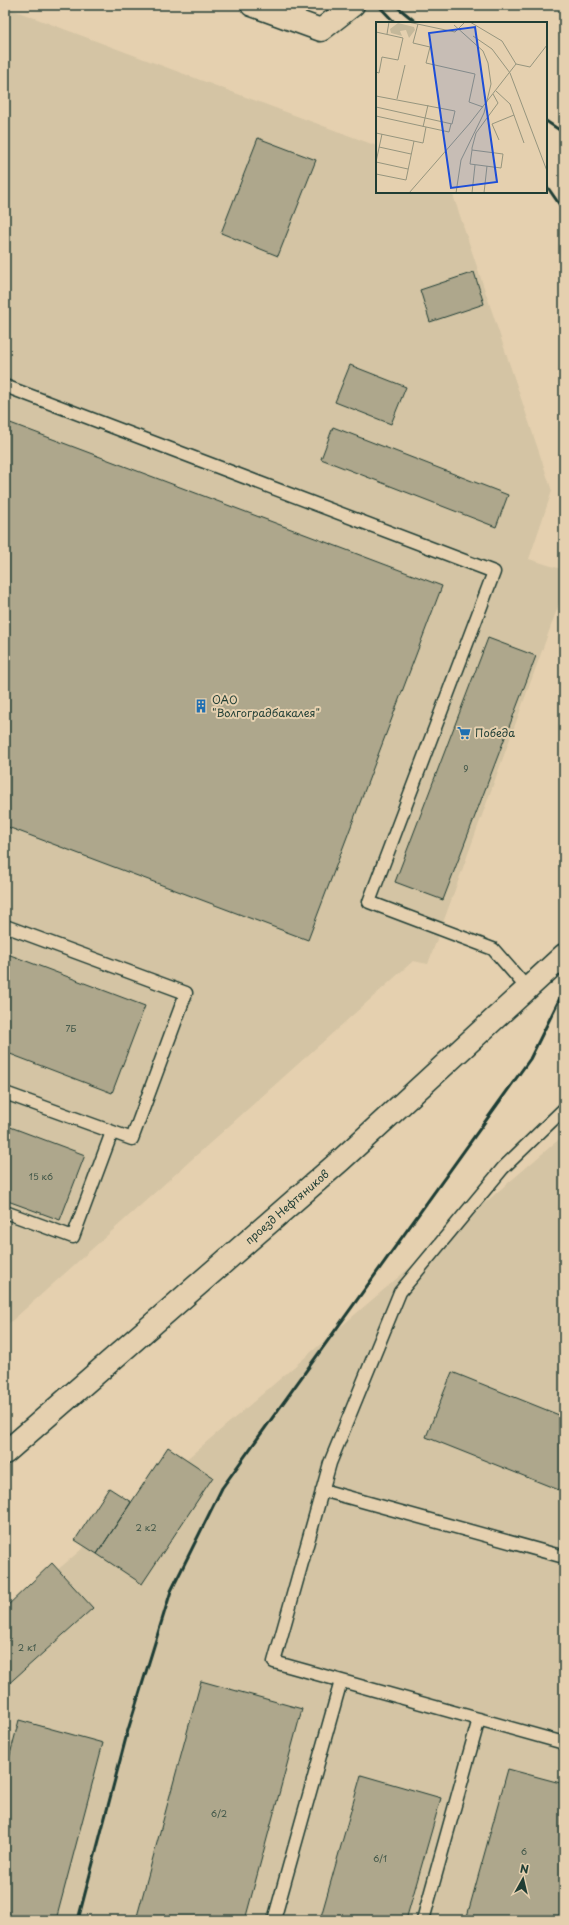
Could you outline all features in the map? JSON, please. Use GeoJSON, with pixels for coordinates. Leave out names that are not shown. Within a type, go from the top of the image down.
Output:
{"type":"FeatureCollection","features":[{"type":"Feature","properties":{"kind":"street"},"geometry":{"type":"LineString","coordinates":[[252,5],[321,30],[354,5]]}},
{"type":"Feature","properties":{"kind":"street","name":"проезд Нефтяников"},"geometry":{"type":"LineString","coordinates":[[5,1453],[341,1160],[564,955]]}},
{"type":"Feature","properties":{"kind":"lane"},"geometry":{"type":"LineString","coordinates":[[5,386],[494,572],[369,902],[493,949],[527,988]]}},
{"type":"Feature","properties":{"kind":"lane"},"geometry":{"type":"LineString","coordinates":[[5,926],[186,993],[132,1140],[5,1092]]}},
{"type":"Feature","properties":{"kind":"lane"},"geometry":{"type":"LineString","coordinates":[[564,1109],[503,1168],[400,1292],[330,1463],[274,1662],[564,1743]]}},
{"type":"Feature","properties":{"kind":"lane"},"geometry":{"type":"LineString","coordinates":[[5,1212],[73,1238],[112,1132]]}},
{"type":"Feature","properties":{"kind":"lane"},"geometry":{"type":"LineString","coordinates":[[322,1490],[564,1557]]}},
{"type":"Feature","properties":{"kind":"lane"},"geometry":{"type":"LineString","coordinates":[[274,1920],[340,1680]]}},
{"type":"Feature","properties":{"kind":"lane"},"geometry":{"type":"LineString","coordinates":[[423,1920],[479,1719]]}},
{"type":"Feature","properties":{"kind":"shaded area"},"geometry":{"type":"Polygon","coordinates":[[[5,7],[376,146],[376,193],[452,193],[552,491],[529,559],[564,570],[564,590],[428,964],[413,961],[5,1327],[5,7]]]}},
{"type":"Feature","properties":{"kind":"shaded area"},"geometry":{"type":"Polygon","coordinates":[[[564,1135],[564,1920],[5,1920],[5,1615],[564,1135]]]}},
{"type":"Feature","properties":{"kind":"building"},"geometry":{"type":"Polygon","coordinates":[[[258,138],[316,160],[278,256],[221,233],[258,138]]]}},
{"type":"Feature","properties":{"kind":"building"},"geometry":{"type":"Polygon","coordinates":[[[474,272],[484,304],[430,322],[420,290],[474,272]]]}},
{"type":"Feature","properties":{"kind":"building"},"geometry":{"type":"Polygon","coordinates":[[[350,365],[406,387],[391,424],[335,402],[350,365]]]}},
{"type":"Feature","properties":{"kind":"building","name":"ОАО \"Волгоградбакалея\""},"geometry":{"type":"Polygon","coordinates":[[[5,421],[442,586],[308,940],[5,826],[5,421]]]}},
{"type":"Feature","properties":{"kind":"building"},"geometry":{"type":"Polygon","coordinates":[[[333,427],[508,495],[496,527],[321,459],[333,427]]]}},
{"type":"Feature","properties":{"kind":"building"},"geometry":{"type":"Polygon","coordinates":[[[488,638],[536,656],[443,900],[395,882],[488,638]]]}},
{"type":"Feature","properties":{"kind":"building"},"geometry":{"type":"Polygon","coordinates":[[[5,953],[145,1006],[112,1093],[5,1052],[5,953]]]}},
{"type":"Feature","properties":{"kind":"building"},"geometry":{"type":"Polygon","coordinates":[[[5,1125],[85,1155],[60,1220],[5,1200],[5,1125]]]}},
{"type":"Feature","properties":{"kind":"building"},"geometry":{"type":"Polygon","coordinates":[[[452,1372],[564,1417],[564,1492],[426,1437],[452,1372]]]}},
{"type":"Feature","properties":{"kind":"building"},"geometry":{"type":"Polygon","coordinates":[[[168,1447],[213,1477],[142,1584],[97,1554],[168,1447]]]}},
{"type":"Feature","properties":{"kind":"building"},"geometry":{"type":"Polygon","coordinates":[[[109,1488],[131,1502],[97,1554],[75,1540],[109,1488]]]}},
{"type":"Feature","properties":{"kind":"building"},"geometry":{"type":"Polygon","coordinates":[[[52,1563],[93,1608],[5,1687],[5,1608],[52,1563]]]}},
{"type":"Feature","properties":{"kind":"building"},"geometry":{"type":"Polygon","coordinates":[[[201,1681],[302,1709],[245,1920],[136,1920],[201,1681]]]}},
{"type":"Feature","properties":{"kind":"building"},"geometry":{"type":"Polygon","coordinates":[[[19,1720],[103,1743],[56,1920],[5,1920],[5,1774],[19,1720]]]}},
{"type":"Feature","properties":{"kind":"building"},"geometry":{"type":"Polygon","coordinates":[[[508,1769],[564,1784],[564,1920],[466,1920],[508,1769]]]}},
{"type":"Feature","properties":{"kind":"building"},"geometry":{"type":"Polygon","coordinates":[[[361,1775],[441,1798],[406,1920],[320,1920],[361,1775]]]}},
{"type":"Feature","properties":{"kind":"railway"},"geometry":{"type":"LineString","coordinates":[[378,5],[394,22]]}},
{"type":"Feature","properties":{"kind":"railway"},"geometry":{"type":"LineString","coordinates":[[395,5],[416,22]]}},
{"type":"Feature","properties":{"kind":"railway"},"geometry":{"type":"LineString","coordinates":[[547,122],[564,133]]}},
{"type":"Feature","properties":{"kind":"railway"},"geometry":{"type":"LineString","coordinates":[[547,186],[564,211]]}},
{"type":"Feature","properties":{"kind":"railway"},"geometry":{"type":"LineString","coordinates":[[78,1920],[128,1730],[171,1591],[222,1488],[530,1059],[564,990]]}},
{"type":"Feature","properties":{"kind":"place","name":"ОАО \"Волгоградбакалея\""},"geometry":{"type":"Point","coordinates":[201,706]}},
{"type":"Feature","properties":{"kind":"place","name":"Победа"},"geometry":{"type":"Point","coordinates":[464,733]}}]}
